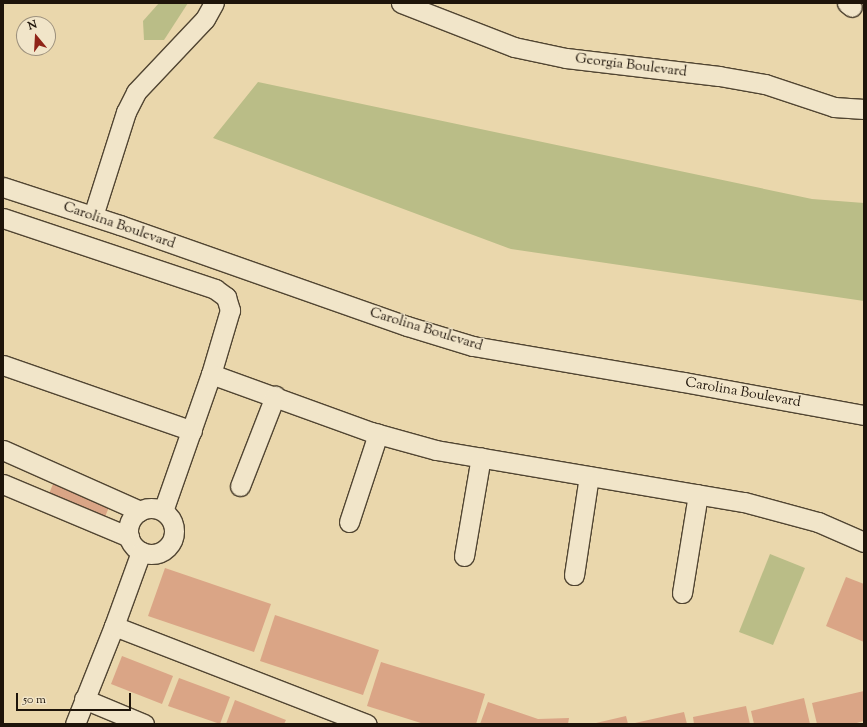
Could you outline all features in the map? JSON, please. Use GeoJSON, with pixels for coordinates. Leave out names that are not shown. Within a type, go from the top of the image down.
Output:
{"type":"FeatureCollection","features":[{"type":"Feature","properties":{"kind":"street"},"geometry":{"type":"LineString","coordinates":[[93,216],[126,112],[136,92],[205,19],[214,3]]}},
{"type":"Feature","properties":{"kind":"street","name":"Georgia Boulevard"},"geometry":{"type":"LineString","coordinates":[[401,3],[514,46],[566,58],[719,76],[766,84],[834,107],[864,110]]}},
{"type":"Feature","properties":{"kind":"street","name":"Carolina Boulevard"},"geometry":{"type":"LineString","coordinates":[[3,187],[93,216],[407,326],[473,346],[684,382],[864,415]]}},
{"type":"Feature","properties":{"kind":"street"},"geometry":{"type":"LineString","coordinates":[[3,218],[215,289],[226,298],[230,310],[211,374],[163,511]]}},
{"type":"Feature","properties":{"kind":"street"},"geometry":{"type":"LineString","coordinates":[[3,364],[192,431]]}},
{"type":"Feature","properties":{"kind":"street"},"geometry":{"type":"LineString","coordinates":[[211,374],[378,434],[436,450],[744,502],[818,522],[864,542]]}},
{"type":"Feature","properties":{"kind":"street"},"geometry":{"type":"LineString","coordinates":[[240,486],[275,396]]}},
{"type":"Feature","properties":{"kind":"street"},"geometry":{"type":"LineString","coordinates":[[349,522],[378,434]]}},
{"type":"Feature","properties":{"kind":"street"},"geometry":{"type":"LineString","coordinates":[[3,450],[140,511]]}},
{"type":"Feature","properties":{"kind":"street"},"geometry":{"type":"LineString","coordinates":[[464,556],[481,457]]}},
{"type":"Feature","properties":{"kind":"street"},"geometry":{"type":"LineString","coordinates":[[574,575],[590,476]]}},
{"type":"Feature","properties":{"kind":"street"},"geometry":{"type":"LineString","coordinates":[[3,484],[128,536],[135,548],[140,552],[148,554],[156,554],[169,546],[173,538],[173,523],[163,511],[148,508],[140,511],[130,522],[128,536]]}},
{"type":"Feature","properties":{"kind":"street"},"geometry":{"type":"LineString","coordinates":[[682,593],[698,494]]}},
{"type":"Feature","properties":{"kind":"street"},"geometry":{"type":"LineString","coordinates":[[75,724],[114,626],[140,552]]}},
{"type":"Feature","properties":{"kind":"street"},"geometry":{"type":"LineString","coordinates":[[114,626],[367,724]]}},
{"type":"Feature","properties":{"kind":"street"},"geometry":{"type":"LineString","coordinates":[[84,699],[144,724]]}},
{"type":"Feature","properties":{"kind":"green space"},"geometry":{"type":"Polygon","coordinates":[[[159,3],[188,3],[164,40],[144,40],[143,21],[159,3]]]}},
{"type":"Feature","properties":{"kind":"green space"},"geometry":{"type":"Polygon","coordinates":[[[258,82],[812,199],[864,203],[864,301],[511,249],[213,138],[258,82]]]}},
{"type":"Feature","properties":{"kind":"green space"},"geometry":{"type":"Polygon","coordinates":[[[770,554],[805,568],[773,645],[739,632],[770,554]]]}},
{"type":"Feature","properties":{"kind":"building"},"geometry":{"type":"Polygon","coordinates":[[[53,484],[109,507],[105,517],[49,494],[53,484]]]}},
{"type":"Feature","properties":{"kind":"building"},"geometry":{"type":"Polygon","coordinates":[[[165,568],[271,604],[254,652],[148,616],[165,568]]]}},
{"type":"Feature","properties":{"kind":"building"},"geometry":{"type":"Polygon","coordinates":[[[846,577],[864,584],[864,642],[826,626],[846,577]]]}},
{"type":"Feature","properties":{"kind":"building"},"geometry":{"type":"Polygon","coordinates":[[[275,615],[379,650],[363,695],[260,661],[275,615]]]}},
{"type":"Feature","properties":{"kind":"building"},"geometry":{"type":"Polygon","coordinates":[[[122,656],[173,676],[162,704],[111,684],[122,656]]]}},
{"type":"Feature","properties":{"kind":"building"},"geometry":{"type":"Polygon","coordinates":[[[381,662],[485,694],[476,724],[424,724],[367,706],[381,662]]]}},
{"type":"Feature","properties":{"kind":"building"},"geometry":{"type":"Polygon","coordinates":[[[179,678],[230,697],[220,724],[168,706],[179,678]]]}},
{"type":"Feature","properties":{"kind":"building"},"geometry":{"type":"Polygon","coordinates":[[[864,691],[864,721],[853,724],[817,724],[812,703],[864,691]]]}},
{"type":"Feature","properties":{"kind":"building"},"geometry":{"type":"Polygon","coordinates":[[[804,698],[810,724],[754,724],[751,711],[804,698]]]}},
{"type":"Feature","properties":{"kind":"building"},"geometry":{"type":"Polygon","coordinates":[[[235,700],[286,720],[284,724],[226,724],[235,700]]]}},
{"type":"Feature","properties":{"kind":"building"},"geometry":{"type":"Polygon","coordinates":[[[488,702],[538,719],[569,718],[568,724],[480,724],[488,702]]]}},
{"type":"Feature","properties":{"kind":"building"},"geometry":{"type":"Polygon","coordinates":[[[746,706],[750,724],[694,724],[693,717],[746,706]]]}},
{"type":"Feature","properties":{"kind":"building"},"geometry":{"type":"Polygon","coordinates":[[[684,712],[687,724],[635,724],[635,723],[684,712]]]}},
{"type":"Feature","properties":{"kind":"building"},"geometry":{"type":"Polygon","coordinates":[[[626,716],[628,724],[596,724],[596,723],[626,716]]]}}]}
